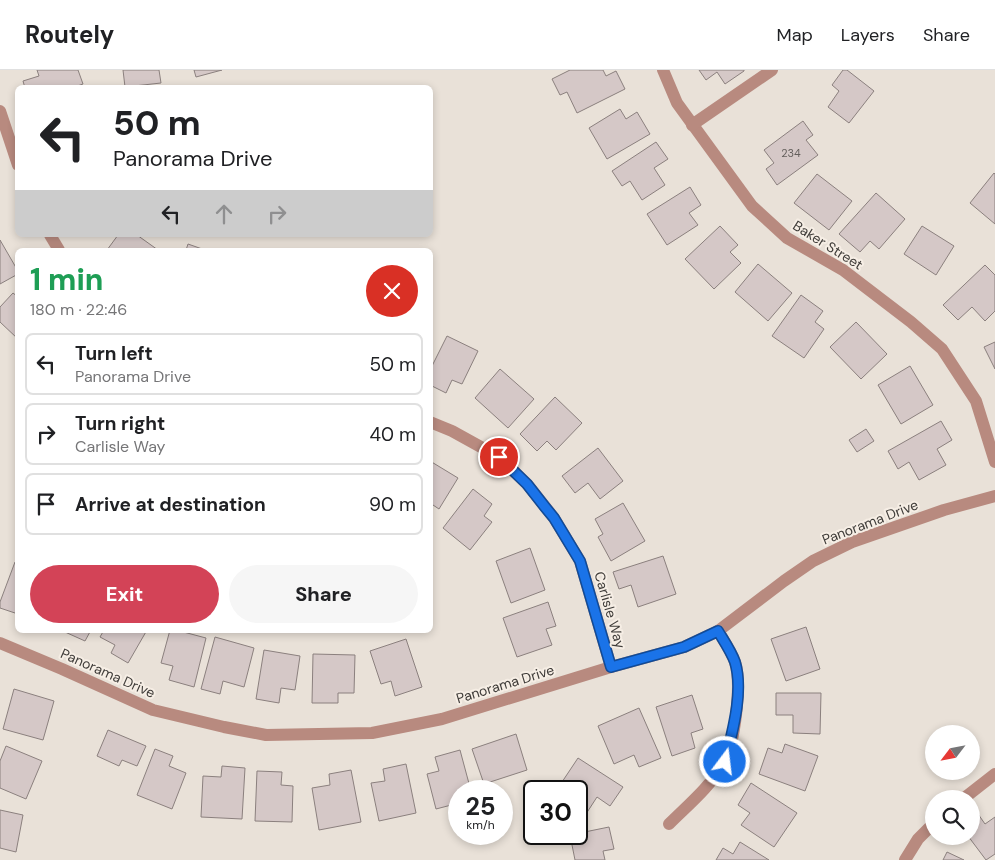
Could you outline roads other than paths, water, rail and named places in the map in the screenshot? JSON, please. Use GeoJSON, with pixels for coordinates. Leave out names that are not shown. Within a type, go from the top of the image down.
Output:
{"type":"FeatureCollection","features":[{"type":"Feature","properties":{"kind":"street","name":"Baker Street"},"geometry":{"type":"LineString","coordinates":[[663,70],[677,103],[752,206],[787,238],[843,270],[911,322],[942,349],[976,401],[995,462]]}},
{"type":"Feature","properties":{"kind":"street"},"geometry":{"type":"LineString","coordinates":[[692,125],[772,70]]}},
{"type":"Feature","properties":{"kind":"street"},"geometry":{"type":"LineString","coordinates":[[0,111],[15,156]]}},
{"type":"Feature","properties":{"kind":"street"},"geometry":{"type":"LineString","coordinates":[[51,237],[58,248]]}},
{"type":"Feature","properties":{"kind":"street","name":"Carlisle Way"},"geometry":{"type":"LineString","coordinates":[[433,423],[452,431],[499,457],[527,484],[554,518],[580,561],[611,667]]}},
{"type":"Feature","properties":{"kind":"street","name":"Panorama Drive"},"geometry":{"type":"LineString","coordinates":[[0,643],[153,710],[224,728],[266,735],[372,733],[442,719],[611,667],[684,647],[718,631],[784,580],[813,561],[852,542],[944,510],[995,496]]}},
{"type":"Feature","properties":{"kind":"street"},"geometry":{"type":"LineString","coordinates":[[669,824],[709,784],[725,762],[739,696],[735,662],[718,631]]}},
{"type":"Feature","properties":{"kind":"street"},"geometry":{"type":"LineString","coordinates":[[975,790],[995,774]]}},
{"type":"Feature","properties":{"kind":"street"},"geometry":{"type":"LineString","coordinates":[[905,860],[918,839],[925,832]]}}]}
